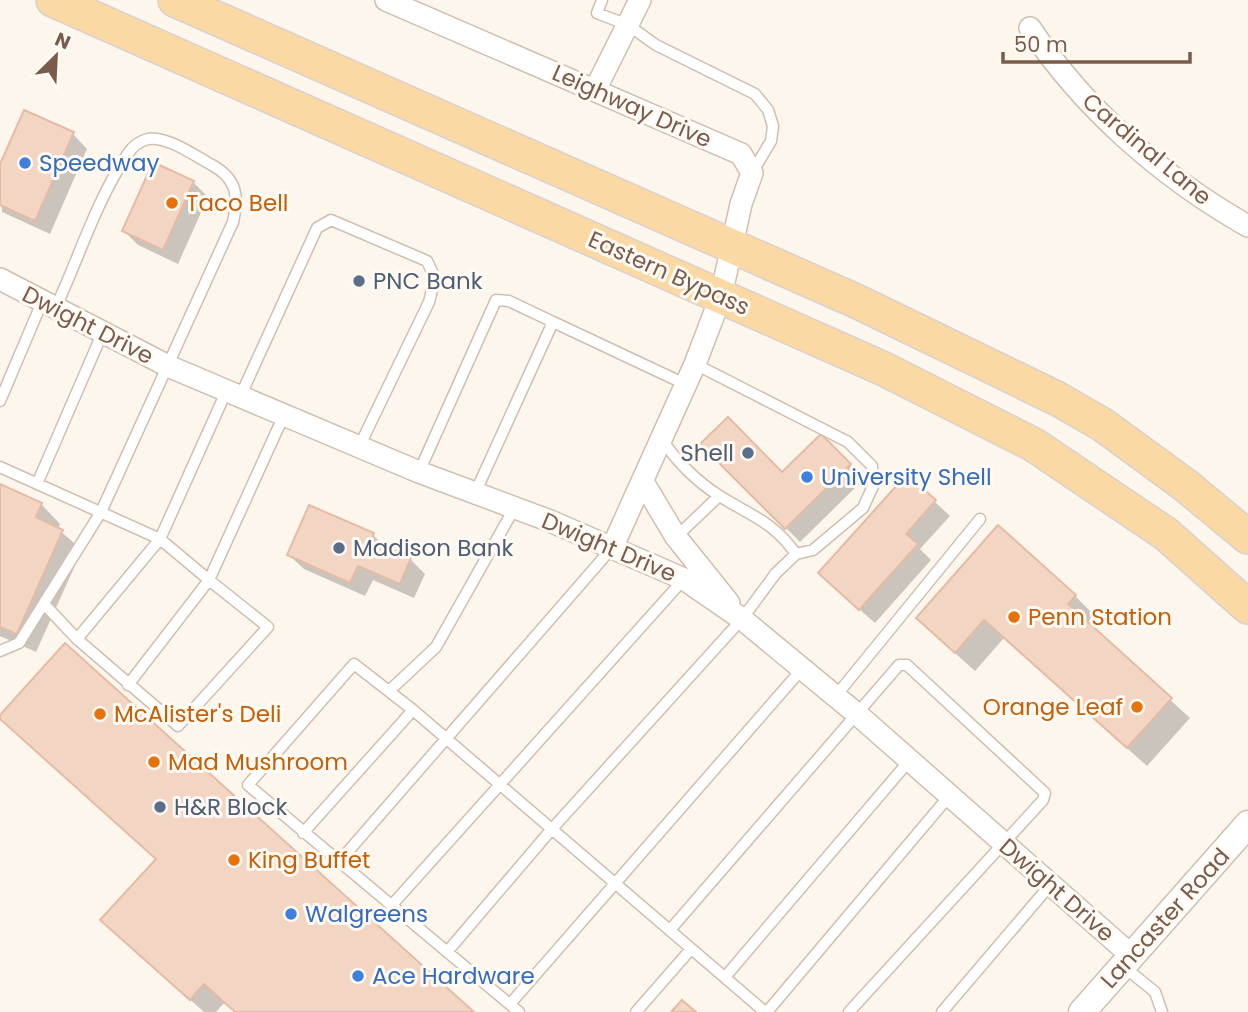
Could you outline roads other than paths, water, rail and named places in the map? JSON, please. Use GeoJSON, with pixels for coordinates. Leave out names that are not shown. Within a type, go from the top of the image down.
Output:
{"type":"FeatureCollection","features":[{"type":"Feature","properties":{"kind":"main road","name":"Eastern Bypass"},"geometry":{"type":"LineString","coordinates":[[53,0],[884,369],[1034,445],[1166,534],[1248,607]]}},
{"type":"Feature","properties":{"kind":"main road"},"geometry":{"type":"LineString","coordinates":[[175,0],[856,301],[1058,399],[1103,425],[1154,462],[1248,537]]}},
{"type":"Feature","properties":{"kind":"street","name":"Leighway Drive"},"geometry":{"type":"LineString","coordinates":[[386,0],[416,6],[595,90],[741,154],[752,173]]}},
{"type":"Feature","properties":{"kind":"street"},"geometry":{"type":"LineString","coordinates":[[595,90],[640,0]]}},
{"type":"Feature","properties":{"kind":"street","name":"Cardinal Lane"},"geometry":{"type":"LineString","coordinates":[[1030,28],[1049,58],[1126,136],[1187,189],[1248,226]]}},
{"type":"Feature","properties":{"kind":"street"},"geometry":{"type":"LineString","coordinates":[[612,548],[663,441],[721,296],[741,204],[752,173]]}},
{"type":"Feature","properties":{"kind":"street","name":"Dwight Drive"},"geometry":{"type":"LineString","coordinates":[[0,279],[168,366],[419,472],[476,491],[684,579],[742,619],[950,795],[1051,884],[1127,961]]}},
{"type":"Feature","properties":{"kind":"street"},"geometry":{"type":"LineString","coordinates":[[643,482],[676,537],[742,619]]}},
{"type":"Feature","properties":{"kind":"street","name":"Lancaster Road"},"geometry":{"type":"LineString","coordinates":[[1082,1012],[1248,824]]}},
{"type":"Feature","properties":{"kind":"lane"},"geometry":{"type":"LineString","coordinates":[[603,0],[597,13],[628,25],[656,46],[755,94],[768,110],[773,126],[771,141],[752,173]]}},
{"type":"Feature","properties":{"kind":"lane"},"geometry":{"type":"LineString","coordinates":[[0,401],[128,154],[138,143],[150,139],[170,143],[222,171],[234,183],[238,202],[233,222],[101,512],[19,643],[0,651]]}},
{"type":"Feature","properties":{"kind":"lane"},"geometry":{"type":"LineString","coordinates":[[77,639],[160,539],[317,228],[331,220],[427,261],[435,278],[429,302],[359,447]]}},
{"type":"Feature","properties":{"kind":"lane"},"geometry":{"type":"LineString","coordinates":[[419,472],[496,300],[509,301],[685,384]]}},
{"type":"Feature","properties":{"kind":"lane"},"geometry":{"type":"LineString","coordinates":[[476,491],[553,323]]}},
{"type":"Feature","properties":{"kind":"lane"},"geometry":{"type":"LineString","coordinates":[[37,484],[102,334]]}},
{"type":"Feature","properties":{"kind":"lane"},"geometry":{"type":"LineString","coordinates":[[447,952],[551,830],[742,619],[776,573],[796,554],[813,550],[863,509],[873,486],[872,466],[848,442],[695,365]]}},
{"type":"Feature","properties":{"kind":"lane"},"geometry":{"type":"LineString","coordinates":[[128,685],[209,580],[284,415]]}},
{"type":"Feature","properties":{"kind":"lane"},"geometry":{"type":"LineString","coordinates":[[663,441],[680,466],[719,496],[745,508],[782,534],[796,554]]}},
{"type":"Feature","properties":{"kind":"lane"},"geometry":{"type":"LineString","coordinates":[[0,467],[160,539],[268,627],[178,726],[77,639],[45,605]]}},
{"type":"Feature","properties":{"kind":"lane"},"geometry":{"type":"LineString","coordinates":[[676,537],[719,496]]}},
{"type":"Feature","properties":{"kind":"lane"},"geometry":{"type":"LineString","coordinates":[[389,691],[436,647],[515,507]]}},
{"type":"Feature","properties":{"kind":"lane"},"geometry":{"type":"LineString","coordinates":[[835,697],[979,519]]}},
{"type":"Feature","properties":{"kind":"lane"},"geometry":{"type":"LineString","coordinates":[[338,863],[612,548]]}},
{"type":"Feature","properties":{"kind":"lane"},"geometry":{"type":"LineString","coordinates":[[391,906],[684,579]]}},
{"type":"Feature","properties":{"kind":"lane"},"geometry":{"type":"LineString","coordinates":[[802,669],[616,884],[514,1008],[248,785],[354,664],[413,710],[444,740],[616,884],[766,1012],[950,795]]}},
{"type":"Feature","properties":{"kind":"lane"},"geometry":{"type":"LineString","coordinates":[[670,930],[899,665],[907,665],[1045,793],[1043,800],[849,1012]]}},
{"type":"Feature","properties":{"kind":"lane"},"geometry":{"type":"LineString","coordinates":[[303,833],[413,710]]}},
{"type":"Feature","properties":{"kind":"lane"},"geometry":{"type":"LineString","coordinates":[[725,977],[909,761]]}},
{"type":"Feature","properties":{"kind":"lane"},"geometry":{"type":"LineString","coordinates":[[942,1012],[1051,884]]}},
{"type":"Feature","properties":{"kind":"lane"},"geometry":{"type":"LineString","coordinates":[[636,1012],[691,949]]}},
{"type":"Feature","properties":{"kind":"lane"},"geometry":{"type":"LineString","coordinates":[[1127,961],[1155,992],[1162,1012]]}},
{"type":"Feature","properties":{"kind":"place","name":"Speedway"},"geometry":{"type":"Point","coordinates":[25,163]}},
{"type":"Feature","properties":{"kind":"place","name":"Taco Bell"},"geometry":{"type":"Point","coordinates":[172,203]}},
{"type":"Feature","properties":{"kind":"place","name":"PNC Bank"},"geometry":{"type":"Point","coordinates":[359,281]}},
{"type":"Feature","properties":{"kind":"place","name":"Shell"},"geometry":{"type":"Point","coordinates":[748,453]}},
{"type":"Feature","properties":{"kind":"place","name":"University Shell"},"geometry":{"type":"Point","coordinates":[807,477]}},
{"type":"Feature","properties":{"kind":"place","name":"Madison Bank"},"geometry":{"type":"Point","coordinates":[339,548]}},
{"type":"Feature","properties":{"kind":"place","name":"Penn Station"},"geometry":{"type":"Point","coordinates":[1014,617]}},
{"type":"Feature","properties":{"kind":"place","name":"Orange Leaf"},"geometry":{"type":"Point","coordinates":[1137,707]}},
{"type":"Feature","properties":{"kind":"place","name":"McAlister's Deli"},"geometry":{"type":"Point","coordinates":[100,714]}},
{"type":"Feature","properties":{"kind":"place","name":"Mad Mushroom"},"geometry":{"type":"Point","coordinates":[154,762]}},
{"type":"Feature","properties":{"kind":"place","name":"H&R Block"},"geometry":{"type":"Point","coordinates":[160,807]}},
{"type":"Feature","properties":{"kind":"place","name":"King Buffet"},"geometry":{"type":"Point","coordinates":[234,860]}},
{"type":"Feature","properties":{"kind":"place","name":"Walgreens"},"geometry":{"type":"Point","coordinates":[291,914]}},
{"type":"Feature","properties":{"kind":"place","name":"Ace Hardware"},"geometry":{"type":"Point","coordinates":[358,976]}}]}
